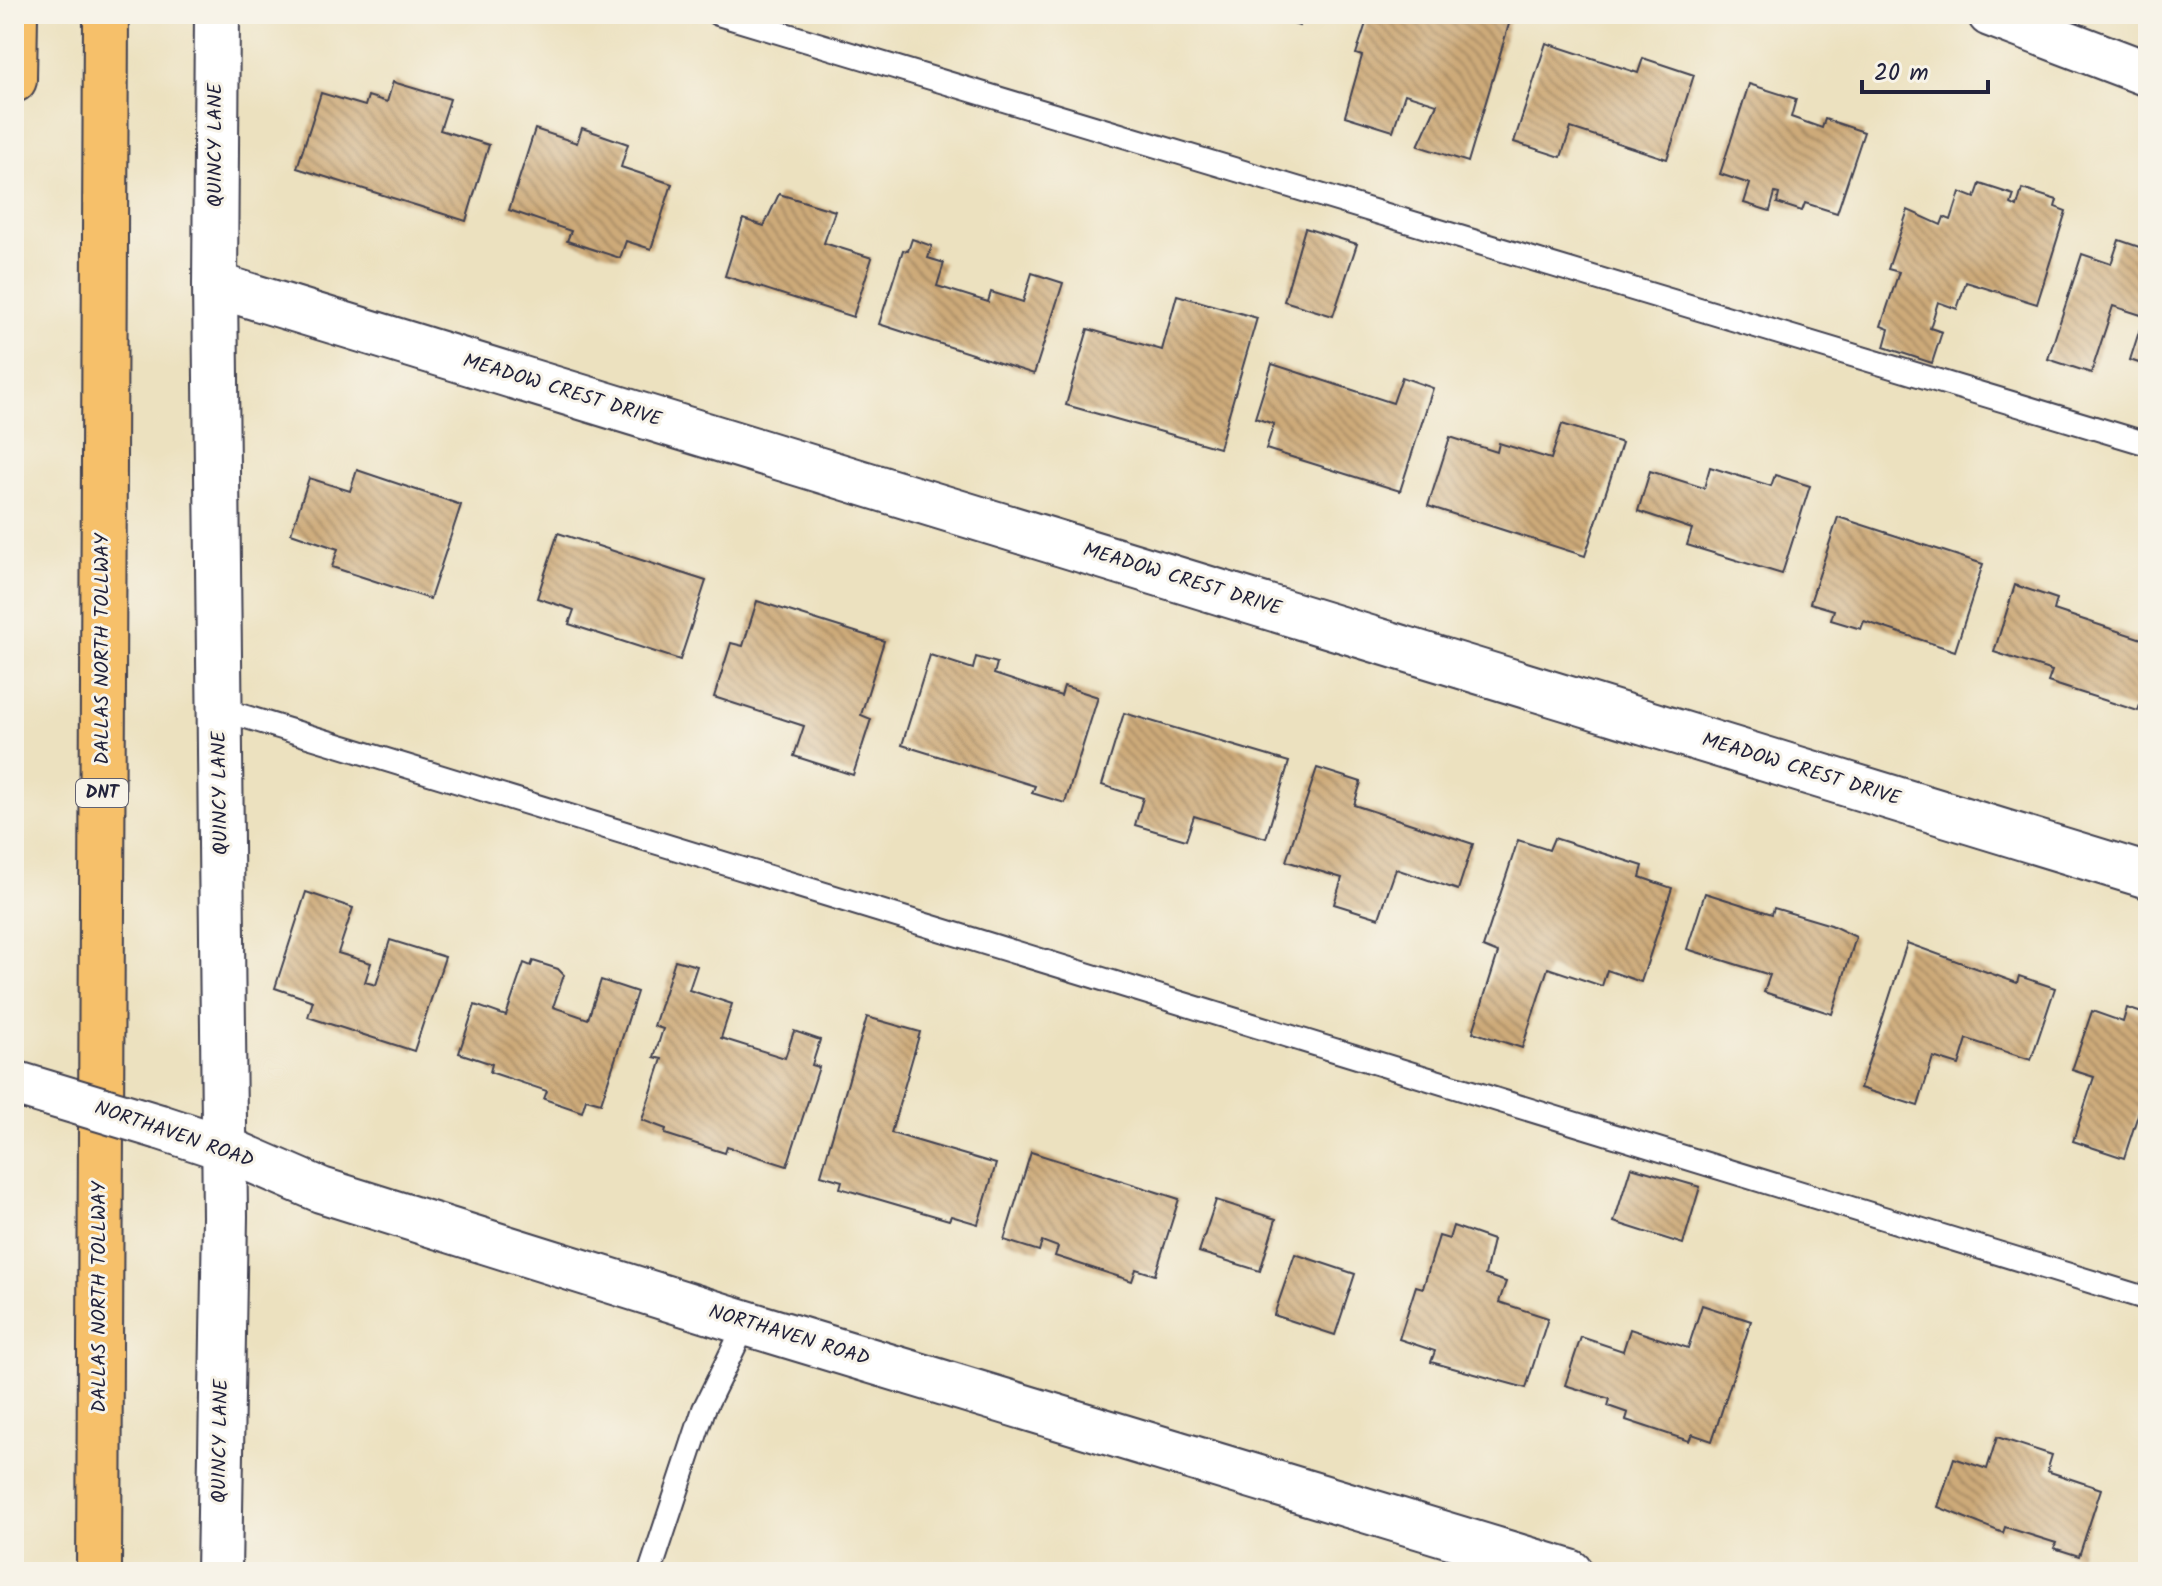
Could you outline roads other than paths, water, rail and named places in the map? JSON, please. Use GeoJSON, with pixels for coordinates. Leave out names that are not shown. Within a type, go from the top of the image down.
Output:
{"type":"FeatureCollection","features":[{"type":"Feature","properties":{"kind":"highway"},"geometry":{"type":"LineString","coordinates":[[14,80],[15,14]]}},
{"type":"Feature","properties":{"kind":"highway","name":"DALLAS NORTH TOLLWAY"},"geometry":{"type":"LineString","coordinates":[[99,1572],[106,14]]}},
{"type":"Feature","properties":{"kind":"street","name":"QUINCY LANE"},"geometry":{"type":"LineString","coordinates":[[217,14],[215,285],[224,1148],[219,1572]]}},
{"type":"Feature","properties":{"kind":"street"},"geometry":{"type":"LineString","coordinates":[[1990,14],[2148,74]]}},
{"type":"Feature","properties":{"kind":"street","name":"MEADOW CREST DRIVE"},"geometry":{"type":"LineString","coordinates":[[215,285],[2148,876]]}},
{"type":"Feature","properties":{"kind":"street","name":"NORTHAVEN ROAD"},"geometry":{"type":"LineString","coordinates":[[14,1083],[224,1148],[321,1190],[1510,1563],[1570,1572]]}},
{"type":"Feature","properties":{"kind":"lane"},"geometry":{"type":"LineString","coordinates":[[718,14],[2148,444]]}},
{"type":"Feature","properties":{"kind":"lane"},"geometry":{"type":"LineString","coordinates":[[220,709],[2148,1299]]}},
{"type":"Feature","properties":{"kind":"lane"},"geometry":{"type":"LineString","coordinates":[[650,1572],[704,1409],[746,1323]]}}]}
